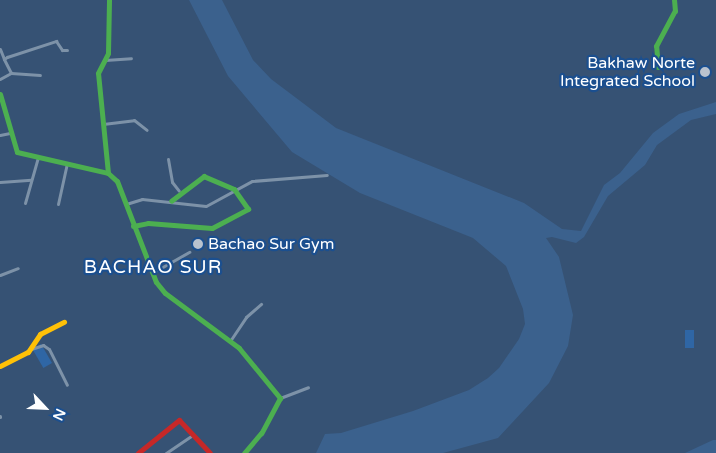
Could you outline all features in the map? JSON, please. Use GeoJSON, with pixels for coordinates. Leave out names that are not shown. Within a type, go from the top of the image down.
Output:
{"type":"FeatureCollection","features":[{"type":"Feature","properties":{"kind":"street"},"geometry":{"type":"LineString","coordinates":[[108,0],[108,53],[98,73],[108,173]]}},
{"type":"Feature","properties":{"kind":"street"},"geometry":{"type":"LineString","coordinates":[[658,67],[656,46],[676,11],[674,0]]}},
{"type":"Feature","properties":{"kind":"street"},"geometry":{"type":"LineString","coordinates":[[4,59],[56,41],[62,50],[67,50]]}},
{"type":"Feature","properties":{"kind":"street"},"geometry":{"type":"LineString","coordinates":[[0,49],[11,73]]}},
{"type":"Feature","properties":{"kind":"street"},"geometry":{"type":"LineString","coordinates":[[105,60],[131,58]]}},
{"type":"Feature","properties":{"kind":"street"},"geometry":{"type":"LineString","coordinates":[[0,79],[11,73],[40,76]]}},
{"type":"Feature","properties":{"kind":"street"},"geometry":{"type":"LineString","coordinates":[[0,94],[17,152],[68,162],[108,173],[117,181],[151,274],[165,293],[230,341],[280,398]]}},
{"type":"Feature","properties":{"kind":"street"},"geometry":{"type":"LineString","coordinates":[[103,124],[134,120],[147,130]]}},
{"type":"Feature","properties":{"kind":"street"},"geometry":{"type":"LineString","coordinates":[[0,135],[10,133]]}},
{"type":"Feature","properties":{"kind":"street"},"geometry":{"type":"LineString","coordinates":[[25,203],[38,157]]}},
{"type":"Feature","properties":{"kind":"street"},"geometry":{"type":"LineString","coordinates":[[168,159],[172,182],[180,191]]}},
{"type":"Feature","properties":{"kind":"street"},"geometry":{"type":"LineString","coordinates":[[58,204],[68,162]]}},
{"type":"Feature","properties":{"kind":"street"},"geometry":{"type":"LineString","coordinates":[[126,204],[142,199],[206,206],[234,189],[252,181],[327,174]]}},
{"type":"Feature","properties":{"kind":"street"},"geometry":{"type":"LineString","coordinates":[[134,226],[148,223],[212,228],[247,211],[234,189],[204,176],[180,191],[171,201]]}},
{"type":"Feature","properties":{"kind":"street"},"geometry":{"type":"LineString","coordinates":[[0,182],[31,180]]}},
{"type":"Feature","properties":{"kind":"street"},"geometry":{"type":"LineString","coordinates":[[151,274],[189,252]]}},
{"type":"Feature","properties":{"kind":"street"},"geometry":{"type":"LineString","coordinates":[[0,274],[18,268]]}},
{"type":"Feature","properties":{"kind":"street"},"geometry":{"type":"LineString","coordinates":[[230,341],[246,317],[261,304]]}},
{"type":"Feature","properties":{"kind":"street"},"geometry":{"type":"LineString","coordinates":[[31,349],[40,334],[64,322]]}},
{"type":"Feature","properties":{"kind":"street"},"geometry":{"type":"LineString","coordinates":[[0,366],[43,344],[49,348],[67,385]]}},
{"type":"Feature","properties":{"kind":"street"},"geometry":{"type":"LineString","coordinates":[[244,453],[261,433],[280,398],[308,387]]}},
{"type":"Feature","properties":{"kind":"street"},"geometry":{"type":"LineString","coordinates":[[138,453],[177,420],[182,420],[210,453]]}},
{"type":"Feature","properties":{"kind":"street"},"geometry":{"type":"LineString","coordinates":[[166,453],[193,435]]}},
{"type":"Feature","properties":{"kind":"shaded area"},"geometry":{"type":"Polygon","coordinates":[[[189,0],[222,0],[253,60],[271,79],[336,128],[524,203],[562,229],[581,231],[604,185],[620,173],[653,133],[679,114],[716,102],[716,114],[691,120],[657,145],[645,165],[608,196],[584,237],[576,243],[552,237],[546,238],[559,257],[573,315],[568,346],[549,383],[498,438],[443,453],[316,453],[325,434],[341,433],[413,411],[469,390],[488,378],[499,368],[519,339],[525,324],[523,309],[506,266],[473,238],[360,193],[292,152],[228,76],[189,0]]]}},
{"type":"Feature","properties":{"kind":"shaded area"},"geometry":{"type":"Polygon","coordinates":[[[685,330],[694,330],[694,348],[685,348],[685,330]]]}},
{"type":"Feature","properties":{"kind":"shaded area"},"geometry":{"type":"Polygon","coordinates":[[[41,344],[52,363],[43,368],[32,349],[41,344]]]}},
{"type":"Feature","properties":{"kind":"shaded area"},"geometry":{"type":"Polygon","coordinates":[[[716,440],[716,453],[685,453],[716,440]]]}},
{"type":"Feature","properties":{"kind":"traffic: fast"},"geometry":{"type":"LineString","coordinates":[[108,173],[98,73],[108,53],[109,0]]}},
{"type":"Feature","properties":{"kind":"traffic: fast"},"geometry":{"type":"LineString","coordinates":[[658,67],[656,46],[675,11],[674,0]]}},
{"type":"Feature","properties":{"kind":"traffic: fast"},"geometry":{"type":"LineString","coordinates":[[0,94],[17,152],[108,173],[117,181],[156,282],[165,293],[239,348],[280,398],[261,433],[244,453]]}},
{"type":"Feature","properties":{"kind":"traffic: fast"},"geometry":{"type":"LineString","coordinates":[[133,226],[148,223],[212,228],[248,209],[234,189],[204,176],[171,201]]}},
{"type":"Feature","properties":{"kind":"traffic: slow"},"geometry":{"type":"LineString","coordinates":[[0,366],[28,352],[40,334],[64,322]]}},
{"type":"Feature","properties":{"kind":"traffic: jam"},"geometry":{"type":"LineString","coordinates":[[138,453],[179,420],[210,453]]}},
{"type":"Feature","properties":{"kind":"place","name":"Bakhaw Norte Integrated School"},"geometry":{"type":"Point","coordinates":[705,72]}},
{"type":"Feature","properties":{"kind":"place","name":"Bachao Sur Gym"},"geometry":{"type":"Point","coordinates":[198,244]}},
{"type":"Feature","properties":{"kind":"district","name":"BACHAO SUR"},"geometry":{"type":"Point","coordinates":[153,268]}}]}
